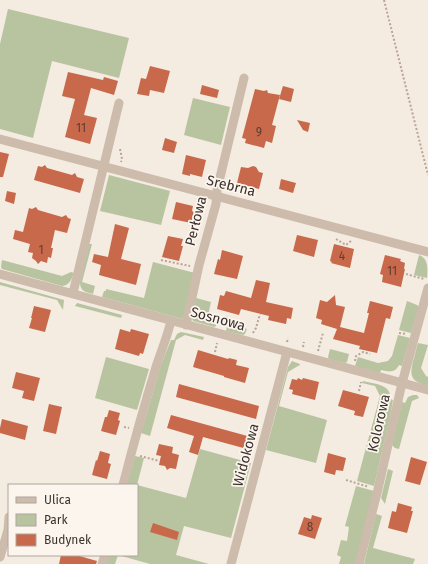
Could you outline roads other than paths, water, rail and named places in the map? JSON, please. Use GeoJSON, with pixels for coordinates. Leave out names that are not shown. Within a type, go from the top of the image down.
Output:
{"type":"FeatureCollection","features":[{"type":"Feature","properties":{"kind":"street","name":"Perłowa"},"geometry":{"type":"LineString","coordinates":[[186,325],[198,269],[216,204],[219,183],[244,78]]}},
{"type":"Feature","properties":{"kind":"street"},"geometry":{"type":"LineString","coordinates":[[73,294],[119,104]]}},
{"type":"Feature","properties":{"kind":"street","name":"Srebrna"},"geometry":{"type":"LineString","coordinates":[[0,139],[428,252]]}},
{"type":"Feature","properties":{"kind":"street","name":"Sosnowa"},"geometry":{"type":"LineString","coordinates":[[0,274],[428,390]]}},
{"type":"Feature","properties":{"kind":"street","name":"Kolorowa"},"geometry":{"type":"LineString","coordinates":[[359,564],[402,383],[428,288]]}},
{"type":"Feature","properties":{"kind":"street"},"geometry":{"type":"LineString","coordinates":[[123,484],[156,366],[167,337],[171,321]]}},
{"type":"Feature","properties":{"kind":"street","name":"Widokowa"},"geometry":{"type":"LineString","coordinates":[[231,564],[287,352]]}},
{"type":"Feature","properties":{"kind":"street"},"geometry":{"type":"LineString","coordinates":[[0,557],[8,530]]}}]}
